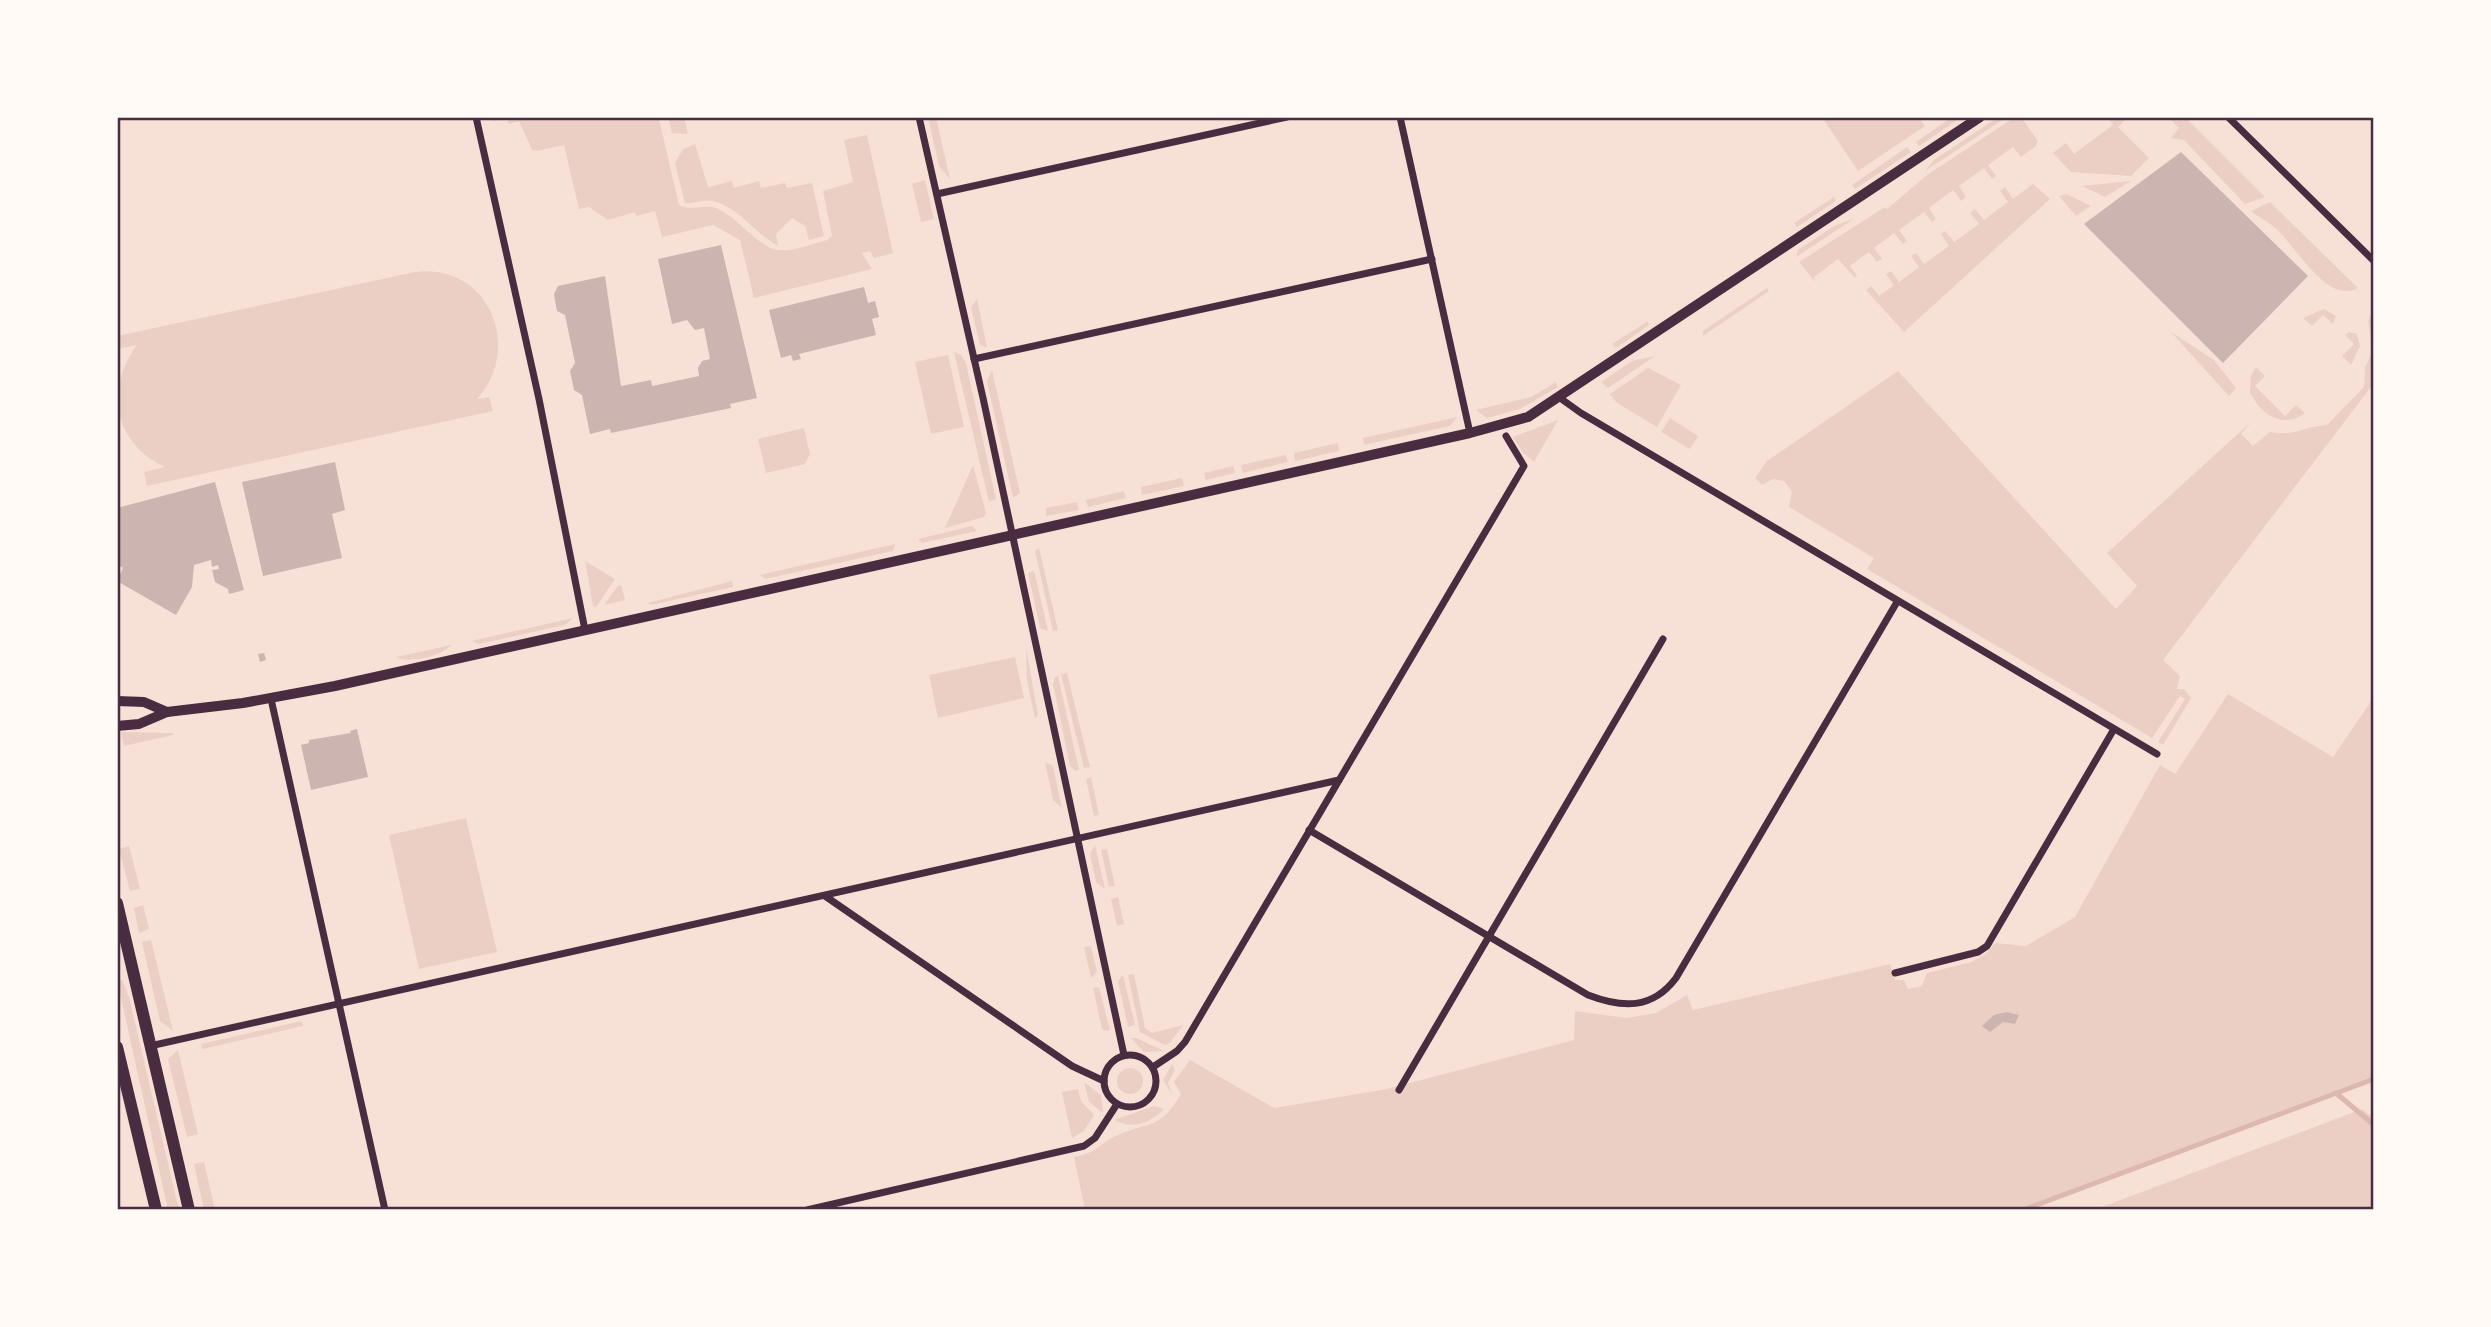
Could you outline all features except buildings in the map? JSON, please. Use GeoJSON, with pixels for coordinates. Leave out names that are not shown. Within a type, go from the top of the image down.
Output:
{"type":"FeatureCollection","features":[{"type":"Feature","properties":{"kind":"main road"},"geometry":{"type":"LineString","coordinates":[[117,903],[189,1210]]}},
{"type":"Feature","properties":{"kind":"main road"},"geometry":{"type":"LineString","coordinates":[[117,1047],[120,1070],[156,1210]]}},
{"type":"Feature","properties":{"kind":"street"},"geometry":{"type":"LineString","coordinates":[[475,117],[539,399],[585,630]]}},
{"type":"Feature","properties":{"kind":"street"},"geometry":{"type":"LineString","coordinates":[[919,117],[1124,1055]]}},
{"type":"Feature","properties":{"kind":"street"},"geometry":{"type":"LineString","coordinates":[[937,194],[1287,117]]}},
{"type":"Feature","properties":{"kind":"street"},"geometry":{"type":"LineString","coordinates":[[1400,117],[1471,433]]}},
{"type":"Feature","properties":{"kind":"street"},"geometry":{"type":"LineString","coordinates":[[117,726],[139,724],[167,712],[271,699],[1471,433],[1528,417],[1980,117]]}},
{"type":"Feature","properties":{"kind":"street"},"geometry":{"type":"LineString","coordinates":[[2228,117],[2374,261]]}},
{"type":"Feature","properties":{"kind":"street"},"geometry":{"type":"LineString","coordinates":[[974,359],[1432,259]]}},
{"type":"Feature","properties":{"kind":"street"},"geometry":{"type":"LineString","coordinates":[[1560,398],[1580,413],[2157,754]]}},
{"type":"Feature","properties":{"kind":"street"},"geometry":{"type":"LineString","coordinates":[[1153,1067],[1177,1051],[1185,1042],[1524,466],[1506,436]]}},
{"type":"Feature","properties":{"kind":"street"},"geometry":{"type":"LineString","coordinates":[[1309,830],[1588,995],[1609,1003],[1638,1005],[1660,996],[1676,978],[1897,602]]}},
{"type":"Feature","properties":{"kind":"street"},"geometry":{"type":"LineString","coordinates":[[1399,1090],[1663,639]]}},
{"type":"Feature","properties":{"kind":"street"},"geometry":{"type":"LineString","coordinates":[[271,699],[384,1210]]}},
{"type":"Feature","properties":{"kind":"street"},"geometry":{"type":"LineString","coordinates":[[117,701],[144,702],[167,712]]}},
{"type":"Feature","properties":{"kind":"street"},"geometry":{"type":"LineString","coordinates":[[1895,973],[1978,952],[1987,946],[2114,729]]}},
{"type":"Feature","properties":{"kind":"street"},"geometry":{"type":"LineString","coordinates":[[150,1046],[341,1006],[1339,780]]}},
{"type":"Feature","properties":{"kind":"street"},"geometry":{"type":"LineString","coordinates":[[825,895],[1072,1066],[1104,1081]]}},
{"type":"Feature","properties":{"kind":"street"},"geometry":{"type":"LineString","coordinates":[[1124,1055],[1140,1056],[1153,1067],[1156,1084],[1149,1100],[1134,1107],[1117,1104],[1107,1094],[1104,1081],[1109,1065],[1124,1055]]}},
{"type":"Feature","properties":{"kind":"street"},"geometry":{"type":"LineString","coordinates":[[807,1210],[1084,1146],[1095,1138],[1117,1104]]}},
{"type":"Feature","properties":{"kind":"shaded area"},"geometry":{"type":"Polygon","coordinates":[[[493,117],[667,117],[659,119],[679,205],[688,208],[716,208],[733,218],[763,244],[778,250],[796,249],[832,236],[823,191],[853,182],[844,140],[867,135],[893,253],[874,258],[870,251],[862,253],[872,269],[754,298],[740,240],[713,225],[662,237],[655,211],[636,216],[635,212],[608,220],[589,207],[579,209],[564,145],[532,150],[519,121],[509,124],[507,118],[494,121],[493,117]]]}},
{"type":"Feature","properties":{"kind":"shaded area"},"geometry":{"type":"Polygon","coordinates":[[[668,117],[684,117],[688,134],[672,133],[668,117]]]}},
{"type":"Feature","properties":{"kind":"shaded area"},"geometry":{"type":"Polygon","coordinates":[[[928,117],[936,117],[950,179],[939,166],[928,117]]]}},
{"type":"Feature","properties":{"kind":"shaded area"},"geometry":{"type":"Polygon","coordinates":[[[1822,117],[1918,117],[1925,126],[1858,171],[1822,117]]]}},
{"type":"Feature","properties":{"kind":"shaded area"},"geometry":{"type":"Polygon","coordinates":[[[1952,117],[1962,117],[1919,146],[1916,142],[1952,117]]]}},
{"type":"Feature","properties":{"kind":"shaded area"},"geometry":{"type":"Polygon","coordinates":[[[1998,117],[2007,117],[1925,171],[1934,160],[1998,117]]]}},
{"type":"Feature","properties":{"kind":"shaded area"},"geometry":{"type":"Polygon","coordinates":[[[2015,117],[2021,117],[2038,141],[2036,146],[2021,157],[2013,147],[1988,165],[1996,176],[1992,179],[1984,168],[1959,186],[1966,197],[1961,201],[1953,190],[1929,208],[1936,219],[1932,222],[1924,212],[1899,230],[1907,241],[1903,244],[1894,233],[1874,248],[1882,259],[1877,262],[1869,252],[1850,266],[1857,276],[1855,278],[1838,259],[1814,277],[1815,282],[1799,262],[1885,207],[1887,209],[1927,175],[2015,117]]]}},
{"type":"Feature","properties":{"kind":"shaded area"},"geometry":{"type":"Polygon","coordinates":[[[2108,117],[2128,117],[2118,127],[2149,158],[2131,176],[2071,172],[2053,153],[2066,143],[2074,154],[2113,125],[2108,117]]]}},
{"type":"Feature","properties":{"kind":"shaded area"},"geometry":{"type":"Polygon","coordinates":[[[2168,117],[2185,117],[2265,197],[2245,204],[2184,140],[2171,138],[2179,128],[2168,117]]]}},
{"type":"Feature","properties":{"kind":"shaded area"},"geometry":{"type":"Polygon","coordinates":[[[695,144],[708,187],[732,181],[734,188],[759,181],[761,188],[785,183],[787,188],[812,183],[824,236],[809,240],[805,226],[792,218],[776,234],[778,246],[723,204],[713,201],[685,203],[675,163],[683,149],[695,144]]]}},
{"type":"Feature","properties":{"kind":"shaded area"},"geometry":{"type":"Polygon","coordinates":[[[1907,147],[1911,152],[1855,189],[1852,185],[1907,147]]]}},
{"type":"Feature","properties":{"kind":"shaded area"},"geometry":{"type":"Polygon","coordinates":[[[925,180],[934,219],[921,222],[912,184],[925,180]]]}},
{"type":"Feature","properties":{"kind":"shaded area"},"geometry":{"type":"Polygon","coordinates":[[[2131,181],[2105,197],[2082,186],[2131,181]]]}},
{"type":"Feature","properties":{"kind":"shaded area"},"geometry":{"type":"Polygon","coordinates":[[[2033,184],[2050,199],[1904,332],[1866,290],[1871,286],[1879,296],[1894,285],[1886,274],[1891,271],[1899,282],[1919,267],[1911,256],[1916,253],[1924,264],[1949,246],[1941,234],[1945,231],[1954,242],[1979,224],[1970,213],[1975,209],[1984,220],[2008,202],[2000,191],[2005,187],[2013,199],[2033,184]]]}},
{"type":"Feature","properties":{"kind":"shaded area"},"geometry":{"type":"Polygon","coordinates":[[[2066,194],[2091,206],[2076,216],[2059,196],[2066,194]]]}},
{"type":"Feature","properties":{"kind":"shaded area"},"geometry":{"type":"Polygon","coordinates":[[[1834,197],[1836,201],[1797,227],[1794,223],[1834,197]]]}},
{"type":"Feature","properties":{"kind":"shaded area"},"geometry":{"type":"Polygon","coordinates":[[[2270,202],[2358,288],[2346,291],[2323,281],[2282,235],[2251,211],[2270,202]]]}},
{"type":"Feature","properties":{"kind":"shaded area"},"geometry":{"type":"Polygon","coordinates":[[[1855,218],[1796,257],[1798,250],[1834,226],[1855,218]]]}},
{"type":"Feature","properties":{"kind":"shaded area"},"geometry":{"type":"Polygon","coordinates":[[[415,272],[441,272],[462,280],[479,294],[491,312],[497,333],[497,356],[491,378],[477,399],[489,397],[493,411],[147,486],[144,472],[165,467],[148,457],[134,444],[125,430],[118,397],[120,379],[137,345],[117,349],[117,336],[415,272]]]}},
{"type":"Feature","properties":{"kind":"shaded area"},"geometry":{"type":"Polygon","coordinates":[[[1767,288],[1769,291],[1703,336],[1703,331],[1767,288]]]}},
{"type":"Feature","properties":{"kind":"shaded area"},"geometry":{"type":"Polygon","coordinates":[[[977,299],[987,347],[980,345],[971,307],[977,299]]]}},
{"type":"Feature","properties":{"kind":"shaded area"},"geometry":{"type":"Polygon","coordinates":[[[2374,306],[2374,383],[2163,660],[2180,676],[2177,689],[2184,689],[2191,698],[2163,745],[2158,742],[2185,699],[2180,696],[2152,738],[1867,569],[1874,558],[1789,507],[1792,491],[1784,481],[1773,479],[1762,485],[1755,478],[1767,461],[1898,371],[2116,609],[2137,586],[2107,553],[2252,421],[2241,434],[2253,446],[2270,432],[2285,433],[2327,425],[2364,387],[2365,368],[2373,350],[2368,322],[2374,306]]]}},
{"type":"Feature","properties":{"kind":"shaded area"},"geometry":{"type":"Polygon","coordinates":[[[2324,309],[2336,316],[2333,324],[2323,315],[2312,326],[2303,318],[2324,309]]]}},
{"type":"Feature","properties":{"kind":"shaded area"},"geometry":{"type":"Polygon","coordinates":[[[1648,321],[1649,325],[1616,348],[1612,344],[1648,321]]]}},
{"type":"Feature","properties":{"kind":"shaded area"},"geometry":{"type":"Polygon","coordinates":[[[2171,332],[2214,360],[2236,388],[2229,396],[2171,332]]]}},
{"type":"Feature","properties":{"kind":"shaded area"},"geometry":{"type":"Polygon","coordinates":[[[2349,332],[2357,334],[2360,346],[2351,365],[2342,356],[2354,344],[2345,335],[2349,332]]]}},
{"type":"Feature","properties":{"kind":"shaded area"},"geometry":{"type":"Polygon","coordinates":[[[954,352],[961,355],[966,363],[996,499],[989,502],[954,352]]]}},
{"type":"Feature","properties":{"kind":"shaded area"},"geometry":{"type":"Polygon","coordinates":[[[948,355],[964,427],[931,434],[915,362],[948,355]]]}},
{"type":"Feature","properties":{"kind":"shaded area"},"geometry":{"type":"Polygon","coordinates":[[[1655,356],[1608,388],[1601,382],[1632,361],[1655,356]]]}},
{"type":"Feature","properties":{"kind":"shaded area"},"geometry":{"type":"Polygon","coordinates":[[[2256,367],[2265,376],[2255,386],[2285,416],[2296,405],[2305,413],[2297,418],[2281,420],[2266,413],[2250,392],[2251,375],[2256,367]]]}},
{"type":"Feature","properties":{"kind":"shaded area"},"geometry":{"type":"Polygon","coordinates":[[[1648,368],[1681,385],[1657,427],[1617,403],[1610,394],[1648,368]]]}},
{"type":"Feature","properties":{"kind":"shaded area"},"geometry":{"type":"Polygon","coordinates":[[[992,370],[1020,493],[1013,498],[987,381],[992,370]]]}},
{"type":"Feature","properties":{"kind":"shaded area"},"geometry":{"type":"Polygon","coordinates":[[[1556,382],[1558,387],[1520,409],[1487,418],[1476,410],[1531,397],[1556,382]]]}},
{"type":"Feature","properties":{"kind":"shaded area"},"geometry":{"type":"Polygon","coordinates":[[[1457,417],[1450,426],[1364,445],[1363,438],[1457,417]]]}},
{"type":"Feature","properties":{"kind":"shaded area"},"geometry":{"type":"Polygon","coordinates":[[[1670,418],[1698,436],[1690,449],[1661,432],[1670,418]]]}},
{"type":"Feature","properties":{"kind":"shaded area"},"geometry":{"type":"Polygon","coordinates":[[[1558,420],[1534,462],[1523,453],[1513,437],[1558,420]]]}},
{"type":"Feature","properties":{"kind":"shaded area"},"geometry":{"type":"Polygon","coordinates":[[[804,428],[810,454],[805,464],[766,473],[758,439],[804,428]]]}},
{"type":"Feature","properties":{"kind":"shaded area"},"geometry":{"type":"Polygon","coordinates":[[[1338,443],[1339,451],[1295,461],[1294,453],[1338,443]]]}},
{"type":"Feature","properties":{"kind":"shaded area"},"geometry":{"type":"Polygon","coordinates":[[[1286,455],[1288,462],[1243,473],[1241,465],[1286,455]]]}},
{"type":"Feature","properties":{"kind":"shaded area"},"geometry":{"type":"Polygon","coordinates":[[[973,465],[986,513],[984,517],[945,528],[973,465]]]}},
{"type":"Feature","properties":{"kind":"shaded area"},"geometry":{"type":"Polygon","coordinates":[[[1233,466],[1235,473],[1206,480],[1204,473],[1233,466]]]}},
{"type":"Feature","properties":{"kind":"shaded area"},"geometry":{"type":"Polygon","coordinates":[[[1182,478],[1184,486],[1142,495],[1141,487],[1182,478]]]}},
{"type":"Feature","properties":{"kind":"shaded area"},"geometry":{"type":"Polygon","coordinates":[[[1124,491],[1126,498],[1088,507],[1086,500],[1124,491]]]}},
{"type":"Feature","properties":{"kind":"shaded area"},"geometry":{"type":"Polygon","coordinates":[[[1077,502],[1079,510],[1046,516],[1046,508],[1077,502]]]}},
{"type":"Feature","properties":{"kind":"shaded area"},"geometry":{"type":"Polygon","coordinates":[[[972,526],[977,531],[922,543],[918,539],[972,526]]]}},
{"type":"Feature","properties":{"kind":"shaded area"},"geometry":{"type":"Polygon","coordinates":[[[895,544],[893,551],[765,579],[760,575],[895,544]]]}},
{"type":"Feature","properties":{"kind":"shaded area"},"geometry":{"type":"Polygon","coordinates":[[[1039,548],[1058,630],[1053,631],[1035,551],[1039,548]]]}},
{"type":"Feature","properties":{"kind":"shaded area"},"geometry":{"type":"Polygon","coordinates":[[[585,561],[615,579],[596,607],[593,606],[585,561]]]}},
{"type":"Feature","properties":{"kind":"shaded area"},"geometry":{"type":"Polygon","coordinates":[[[1033,571],[1048,631],[1040,628],[1028,573],[1033,571]]]}},
{"type":"Feature","properties":{"kind":"shaded area"},"geometry":{"type":"Polygon","coordinates":[[[732,581],[733,587],[651,605],[648,603],[732,581]]]}},
{"type":"Feature","properties":{"kind":"shaded area"},"geometry":{"type":"Polygon","coordinates":[[[621,585],[625,600],[604,605],[618,586],[621,585]]]}},
{"type":"Feature","properties":{"kind":"shaded area"},"geometry":{"type":"Polygon","coordinates":[[[573,618],[565,625],[479,644],[471,641],[573,618]]]}},
{"type":"Feature","properties":{"kind":"shaded area"},"geometry":{"type":"Polygon","coordinates":[[[451,645],[425,658],[408,660],[396,657],[451,645]]]}},
{"type":"Feature","properties":{"kind":"shaded area"},"geometry":{"type":"Polygon","coordinates":[[[1026,647],[1038,715],[1035,719],[1027,680],[1026,647]]]}},
{"type":"Feature","properties":{"kind":"shaded area"},"geometry":{"type":"Polygon","coordinates":[[[1015,657],[1024,698],[938,718],[929,675],[1015,657]]]}},
{"type":"Feature","properties":{"kind":"shaded area"},"geometry":{"type":"Polygon","coordinates":[[[1067,673],[1090,767],[1084,768],[1061,674],[1067,673]]]}},
{"type":"Feature","properties":{"kind":"shaded area"},"geometry":{"type":"Polygon","coordinates":[[[1058,676],[1079,770],[1075,771],[1070,766],[1053,684],[1058,676]]]}},
{"type":"Feature","properties":{"kind":"shaded area"},"geometry":{"type":"Polygon","coordinates":[[[2228,694],[2333,757],[2374,697],[2374,1079],[2023,1210],[1085,1210],[1074,1157],[1089,1153],[1118,1135],[1154,1123],[1166,1114],[1181,1094],[1174,1082],[1190,1060],[1274,1108],[1387,1089],[1574,1040],[1575,1011],[1627,1018],[1656,1013],[1687,995],[1693,1010],[1890,964],[1895,980],[1904,980],[1908,989],[1922,986],[1927,973],[1971,962],[1986,954],[1995,943],[2026,946],[2075,917],[2160,765],[2175,774],[2228,694]]]}},
{"type":"Feature","properties":{"kind":"shaded area"},"geometry":{"type":"Polygon","coordinates":[[[121,732],[173,733],[173,735],[124,746],[121,732]]]}},
{"type":"Feature","properties":{"kind":"shaded area"},"geometry":{"type":"Polygon","coordinates":[[[1045,762],[1053,766],[1062,808],[1053,800],[1045,762]]]}},
{"type":"Feature","properties":{"kind":"shaded area"},"geometry":{"type":"Polygon","coordinates":[[[1091,777],[1099,815],[1094,816],[1086,779],[1091,777]]]}},
{"type":"Feature","properties":{"kind":"shaded area"},"geometry":{"type":"Polygon","coordinates":[[[466,818],[497,952],[419,969],[389,835],[466,818]]]}},
{"type":"Feature","properties":{"kind":"shaded area"},"geometry":{"type":"Polygon","coordinates":[[[1095,845],[1105,889],[1096,882],[1090,854],[1095,845]]]}},
{"type":"Feature","properties":{"kind":"shaded area"},"geometry":{"type":"Polygon","coordinates":[[[129,846],[140,889],[130,891],[119,849],[129,846]]]}},
{"type":"Feature","properties":{"kind":"shaded area"},"geometry":{"type":"Polygon","coordinates":[[[1107,849],[1115,886],[1109,887],[1101,850],[1107,849]]]}},
{"type":"Feature","properties":{"kind":"shaded area"},"geometry":{"type":"Polygon","coordinates":[[[1118,897],[1124,924],[1117,926],[1111,899],[1118,897]]]}},
{"type":"Feature","properties":{"kind":"shaded area"},"geometry":{"type":"Polygon","coordinates":[[[143,905],[149,929],[139,933],[134,908],[143,905]]]}},
{"type":"Feature","properties":{"kind":"shaded area"},"geometry":{"type":"Polygon","coordinates":[[[151,940],[173,1031],[160,1021],[142,942],[151,940]]]}},
{"type":"Feature","properties":{"kind":"shaded area"},"geometry":{"type":"Polygon","coordinates":[[[1091,946],[1097,972],[1091,978],[1084,947],[1091,946]]]}},
{"type":"Feature","properties":{"kind":"shaded area"},"geometry":{"type":"Polygon","coordinates":[[[1134,974],[1145,1028],[1152,1033],[1183,1025],[1170,1043],[1165,1045],[1140,1032],[1128,975],[1134,974]]]}},
{"type":"Feature","properties":{"kind":"shaded area"},"geometry":{"type":"Polygon","coordinates":[[[1123,975],[1135,1025],[1128,1027],[1118,981],[1123,975]]]}},
{"type":"Feature","properties":{"kind":"shaded area"},"geometry":{"type":"Polygon","coordinates":[[[117,980],[122,980],[129,997],[179,1210],[168,1210],[117,980]]]}},
{"type":"Feature","properties":{"kind":"shaded area"},"geometry":{"type":"Polygon","coordinates":[[[1099,987],[1110,1030],[1105,1031],[1102,1029],[1093,988],[1099,987]]]}},
{"type":"Feature","properties":{"kind":"shaded area"},"geometry":{"type":"Polygon","coordinates":[[[302,1021],[303,1026],[202,1049],[201,1044],[302,1021]]]}},
{"type":"Feature","properties":{"kind":"shaded area"},"geometry":{"type":"Polygon","coordinates":[[[1131,1038],[1136,1038],[1164,1051],[1144,1052],[1131,1038]]]}},
{"type":"Feature","properties":{"kind":"shaded area"},"geometry":{"type":"Polygon","coordinates":[[[178,1050],[198,1134],[187,1137],[168,1059],[178,1050]]]}},
{"type":"Feature","properties":{"kind":"shaded area"},"geometry":{"type":"Polygon","coordinates":[[[1172,1064],[1175,1069],[1168,1083],[1172,1094],[1163,1080],[1172,1064]]]}},
{"type":"Feature","properties":{"kind":"shaded area"},"geometry":{"type":"Polygon","coordinates":[[[1130,1068],[1139,1072],[1143,1081],[1139,1090],[1130,1094],[1121,1090],[1117,1081],[1121,1072],[1130,1068]]]}},
{"type":"Feature","properties":{"kind":"shaded area"},"geometry":{"type":"Polygon","coordinates":[[[1084,1082],[1101,1095],[1103,1113],[1089,1102],[1084,1082]]]}},
{"type":"Feature","properties":{"kind":"shaded area"},"geometry":{"type":"Polygon","coordinates":[[[1078,1089],[1081,1101],[1094,1115],[1084,1131],[1072,1138],[1062,1092],[1078,1089]]]}},
{"type":"Feature","properties":{"kind":"shaded area"},"geometry":{"type":"Polygon","coordinates":[[[1154,1106],[1164,1109],[1141,1124],[1114,1120],[1154,1106]]]}},
{"type":"Feature","properties":{"kind":"shaded area"},"geometry":{"type":"Polygon","coordinates":[[[2362,1109],[2374,1118],[2374,1210],[2094,1210],[2362,1109]]]}},
{"type":"Feature","properties":{"kind":"shaded area"},"geometry":{"type":"Polygon","coordinates":[[[204,1162],[215,1210],[204,1210],[194,1164],[204,1162]]]}},
{"type":"Feature","properties":{"kind":"waterway"},"geometry":{"type":"LineString","coordinates":[[2023,1210],[2374,1079]]}},
{"type":"Feature","properties":{"kind":"waterway"},"geometry":{"type":"LineString","coordinates":[[2336,1093],[2374,1125]]}}]}
